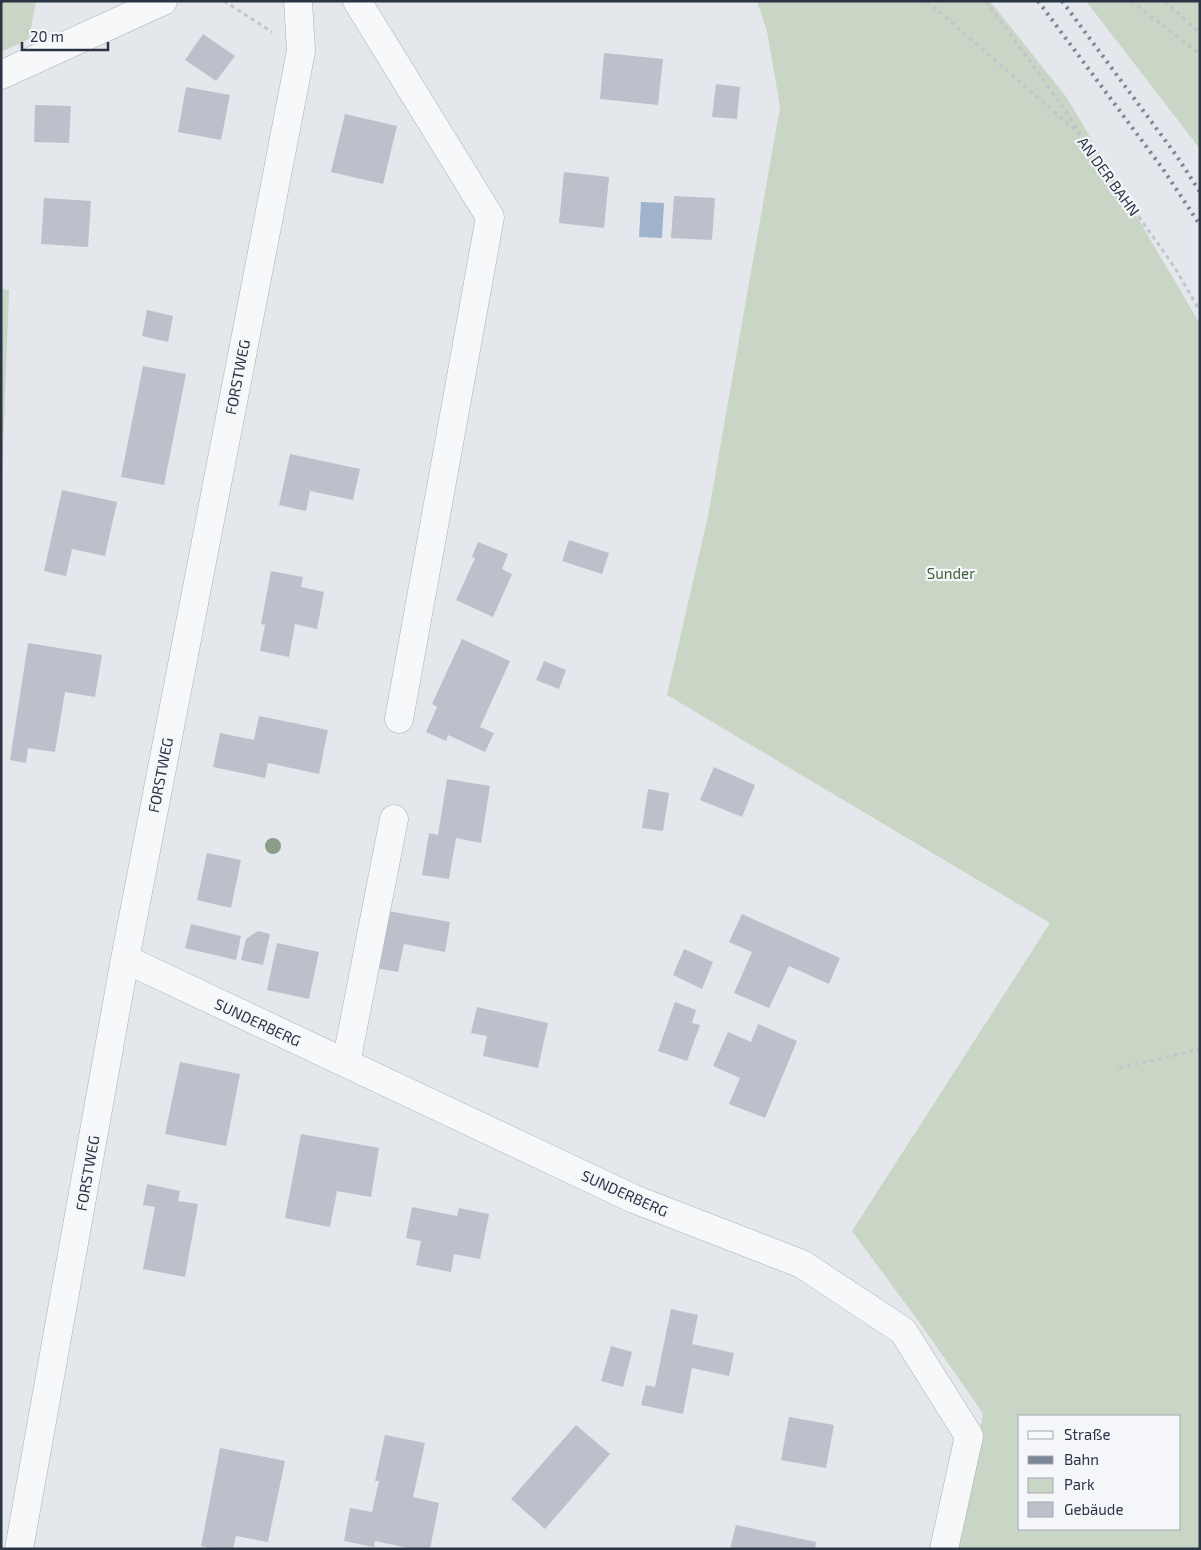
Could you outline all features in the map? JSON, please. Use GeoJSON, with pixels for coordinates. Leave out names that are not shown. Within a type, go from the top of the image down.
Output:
{"type":"FeatureCollection","features":[{"type":"Feature","properties":{"kind":"street"},"geometry":{"type":"LineString","coordinates":[[1,75],[164,1]]}},
{"type":"Feature","properties":{"kind":"street","name":"FORSTWEG"},"geometry":{"type":"LineString","coordinates":[[19,1549],[125,959],[300,51],[298,1]]}},
{"type":"Feature","properties":{"kind":"street"},"geometry":{"type":"LineString","coordinates":[[358,1],[490,217],[399,719]]}},
{"type":"Feature","properties":{"kind":"street"},"geometry":{"type":"LineString","coordinates":[[346,1063],[394,819]]}},
{"type":"Feature","properties":{"kind":"street","name":"SUNDERBERG"},"geometry":{"type":"LineString","coordinates":[[125,959],[634,1199],[802,1264],[903,1331],[969,1436],[944,1549]]}},
{"type":"Feature","properties":{"kind":"path"},"geometry":{"type":"LineString","coordinates":[[224,1],[300,51]]}},
{"type":"Feature","properties":{"kind":"path","name":"AN DER BAHN"},"geometry":{"type":"LineString","coordinates":[[927,1],[1082,136],[1175,268],[1200,311]]}},
{"type":"Feature","properties":{"kind":"path"},"geometry":{"type":"LineString","coordinates":[[986,1],[1082,136]]}},
{"type":"Feature","properties":{"kind":"path"},"geometry":{"type":"LineString","coordinates":[[1131,1],[1200,54]]}},
{"type":"Feature","properties":{"kind":"path"},"geometry":{"type":"LineString","coordinates":[[1165,1],[1200,33]]}},
{"type":"Feature","properties":{"kind":"path"},"geometry":{"type":"LineString","coordinates":[[1120,1068],[1200,1049]]}},
{"type":"Feature","properties":{"kind":"green space"},"geometry":{"type":"Polygon","coordinates":[[[1,1],[36,1],[29,39],[1,52],[1,1]]]}},
{"type":"Feature","properties":{"kind":"green space","name":"Sunder"},"geometry":{"type":"Polygon","coordinates":[[[757,1],[990,1],[1067,98],[1200,324],[1200,1549],[958,1549],[983,1413],[852,1231],[1050,923],[667,695],[708,516],[780,107],[767,31],[757,1]]]}},
{"type":"Feature","properties":{"kind":"green space"},"geometry":{"type":"Polygon","coordinates":[[[1086,1],[1200,1],[1200,149],[1086,1]]]}},
{"type":"Feature","properties":{"kind":"green space"},"geometry":{"type":"Polygon","coordinates":[[[1,289],[9,290],[1,503],[1,289]]]}},
{"type":"Feature","properties":{"kind":"water"},"geometry":{"type":"Polygon","coordinates":[[[641,202],[664,203],[662,238],[639,237],[641,202]]]}},
{"type":"Feature","properties":{"kind":"building"},"geometry":{"type":"Polygon","coordinates":[[[203,34],[235,56],[216,81],[185,60],[203,34]]]}},
{"type":"Feature","properties":{"kind":"building"},"geometry":{"type":"Polygon","coordinates":[[[604,53],[663,59],[658,105],[600,99],[604,53]]]}},
{"type":"Feature","properties":{"kind":"building"},"geometry":{"type":"Polygon","coordinates":[[[716,84],[740,87],[737,119],[712,117],[716,84]]]}},
{"type":"Feature","properties":{"kind":"building"},"geometry":{"type":"Polygon","coordinates":[[[186,87],[230,95],[221,140],[178,132],[186,87]]]}},
{"type":"Feature","properties":{"kind":"building"},"geometry":{"type":"Polygon","coordinates":[[[35,105],[71,106],[69,143],[34,142],[35,105]]]}},
{"type":"Feature","properties":{"kind":"building"},"geometry":{"type":"Polygon","coordinates":[[[345,114],[397,126],[383,184],[331,172],[345,114]]]}},
{"type":"Feature","properties":{"kind":"building"},"geometry":{"type":"Polygon","coordinates":[[[564,172],[609,177],[604,228],[559,223],[564,172]]]}},
{"type":"Feature","properties":{"kind":"building"},"geometry":{"type":"Polygon","coordinates":[[[674,196],[715,198],[712,240],[671,238],[674,196]]]}},
{"type":"Feature","properties":{"kind":"building"},"geometry":{"type":"Polygon","coordinates":[[[44,198],[91,201],[88,247],[41,244],[44,198]]]}},
{"type":"Feature","properties":{"kind":"building"},"geometry":{"type":"Polygon","coordinates":[[[147,310],[173,316],[168,342],[142,336],[147,310]]]}},
{"type":"Feature","properties":{"kind":"building"},"geometry":{"type":"Polygon","coordinates":[[[143,366],[186,374],[164,485],[121,477],[143,366]]]}},
{"type":"Feature","properties":{"kind":"building"},"geometry":{"type":"Polygon","coordinates":[[[290,454],[360,469],[353,500],[310,491],[306,511],[279,505],[290,454]]]}},
{"type":"Feature","properties":{"kind":"building"},"geometry":{"type":"Polygon","coordinates":[[[62,490],[117,502],[105,556],[72,549],[66,576],[44,571],[62,490]]]}},
{"type":"Feature","properties":{"kind":"building"},"geometry":{"type":"Polygon","coordinates":[[[569,540],[609,553],[602,574],[562,561],[569,540]]]}},
{"type":"Feature","properties":{"kind":"building"},"geometry":{"type":"Polygon","coordinates":[[[478,542],[508,554],[502,569],[512,574],[493,617],[456,600],[475,558],[472,557],[478,542]]]}},
{"type":"Feature","properties":{"kind":"building"},"geometry":{"type":"Polygon","coordinates":[[[271,571],[303,577],[301,587],[324,592],[317,629],[295,624],[289,657],[260,651],[265,625],[261,624],[271,571]]]}},
{"type":"Feature","properties":{"kind":"building"},"geometry":{"type":"Polygon","coordinates":[[[462,639],[510,661],[480,727],[494,733],[485,752],[448,735],[446,741],[426,732],[437,707],[432,704],[462,639]]]}},
{"type":"Feature","properties":{"kind":"building"},"geometry":{"type":"Polygon","coordinates":[[[28,643],[102,655],[95,697],[65,692],[55,752],[28,748],[26,763],[10,760],[28,643]]]}},
{"type":"Feature","properties":{"kind":"building"},"geometry":{"type":"Polygon","coordinates":[[[544,661],[566,670],[559,689],[536,680],[544,661]]]}},
{"type":"Feature","properties":{"kind":"building"},"geometry":{"type":"Polygon","coordinates":[[[259,716],[328,730],[319,774],[268,763],[265,778],[213,767],[220,733],[254,740],[259,716]]]}},
{"type":"Feature","properties":{"kind":"building"},"geometry":{"type":"Polygon","coordinates":[[[714,767],[755,785],[742,817],[700,800],[714,767]]]}},
{"type":"Feature","properties":{"kind":"building"},"geometry":{"type":"Polygon","coordinates":[[[447,779],[490,786],[481,843],[456,838],[449,879],[422,875],[429,833],[438,835],[447,779]]]}},
{"type":"Feature","properties":{"kind":"building"},"geometry":{"type":"Polygon","coordinates":[[[648,789],[669,793],[663,831],[642,828],[648,789]]]}},
{"type":"Feature","properties":{"kind":"building"},"geometry":{"type":"Polygon","coordinates":[[[207,853],[241,860],[231,908],[197,900],[207,853]]]}},
{"type":"Feature","properties":{"kind":"building"},"geometry":{"type":"Polygon","coordinates":[[[388,911],[450,922],[445,952],[404,944],[398,972],[376,968],[388,911]]]}},
{"type":"Feature","properties":{"kind":"building"},"geometry":{"type":"Polygon","coordinates":[[[742,914],[840,958],[829,984],[789,966],[769,1008],[734,993],[752,952],[729,942],[742,914]]]}},
{"type":"Feature","properties":{"kind":"building"},"geometry":{"type":"Polygon","coordinates":[[[191,924],[241,936],[236,960],[185,948],[191,924]]]}},
{"type":"Feature","properties":{"kind":"building"},"geometry":{"type":"Polygon","coordinates":[[[258,931],[270,934],[263,965],[241,960],[246,939],[258,931]]]}},
{"type":"Feature","properties":{"kind":"building"},"geometry":{"type":"Polygon","coordinates":[[[277,943],[319,952],[309,999],[267,990],[277,943]]]}},
{"type":"Feature","properties":{"kind":"building"},"geometry":{"type":"Polygon","coordinates":[[[684,949],[713,962],[702,989],[673,975],[684,949]]]}},
{"type":"Feature","properties":{"kind":"building"},"geometry":{"type":"Polygon","coordinates":[[[675,1002],[696,1010],[692,1023],[700,1025],[687,1061],[658,1051],[675,1002]]]}},
{"type":"Feature","properties":{"kind":"building"},"geometry":{"type":"Polygon","coordinates":[[[477,1007],[548,1023],[538,1068],[483,1056],[487,1036],[471,1033],[477,1007]]]}},
{"type":"Feature","properties":{"kind":"building"},"geometry":{"type":"Polygon","coordinates":[[[758,1024],[797,1041],[765,1118],[729,1104],[740,1078],[713,1066],[728,1032],[751,1042],[758,1024]]]}},
{"type":"Feature","properties":{"kind":"building"},"geometry":{"type":"Polygon","coordinates":[[[180,1062],[240,1074],[226,1146],[165,1134],[180,1062]]]}},
{"type":"Feature","properties":{"kind":"building"},"geometry":{"type":"Polygon","coordinates":[[[301,1134],[379,1148],[371,1197],[337,1191],[330,1227],[285,1218],[301,1134]]]}},
{"type":"Feature","properties":{"kind":"building"},"geometry":{"type":"Polygon","coordinates":[[[147,1184],[180,1191],[178,1201],[198,1204],[185,1277],[143,1269],[155,1207],[143,1205],[147,1184]]]}},
{"type":"Feature","properties":{"kind":"building"},"geometry":{"type":"Polygon","coordinates":[[[412,1207],[457,1216],[459,1208],[489,1214],[480,1259],[454,1254],[451,1272],[416,1265],[421,1241],[406,1238],[412,1207]]]}},
{"type":"Feature","properties":{"kind":"building"},"geometry":{"type":"Polygon","coordinates":[[[671,1309],[698,1315],[692,1344],[734,1353],[729,1376],[692,1368],[683,1414],[641,1405],[646,1385],[655,1387],[671,1309]]]}},
{"type":"Feature","properties":{"kind":"building"},"geometry":{"type":"Polygon","coordinates":[[[611,1346],[632,1352],[623,1387],[601,1381],[611,1346]]]}},
{"type":"Feature","properties":{"kind":"building"},"geometry":{"type":"Polygon","coordinates":[[[789,1417],[834,1425],[826,1468],[781,1460],[789,1417]]]}},
{"type":"Feature","properties":{"kind":"building"},"geometry":{"type":"Polygon","coordinates":[[[576,1425],[610,1454],[545,1529],[511,1499],[576,1425]]]}},
{"type":"Feature","properties":{"kind":"building"},"geometry":{"type":"Polygon","coordinates":[[[385,1435],[425,1443],[413,1497],[439,1503],[430,1549],[413,1549],[375,1541],[374,1547],[344,1541],[350,1508],[372,1512],[379,1481],[375,1481],[385,1435]]]}},
{"type":"Feature","properties":{"kind":"building"},"geometry":{"type":"Polygon","coordinates":[[[220,1448],[285,1461],[268,1542],[236,1536],[233,1549],[201,1546],[220,1448]]]}},
{"type":"Feature","properties":{"kind":"building"},"geometry":{"type":"Polygon","coordinates":[[[736,1525],[816,1542],[815,1549],[730,1549],[736,1525]]]}},
{"type":"Feature","properties":{"kind":"railway"},"geometry":{"type":"LineString","coordinates":[[1038,1],[1163,169],[1200,225]]}},
{"type":"Feature","properties":{"kind":"railway"},"geometry":{"type":"LineString","coordinates":[[1062,1],[1176,155],[1200,192]]}}]}
